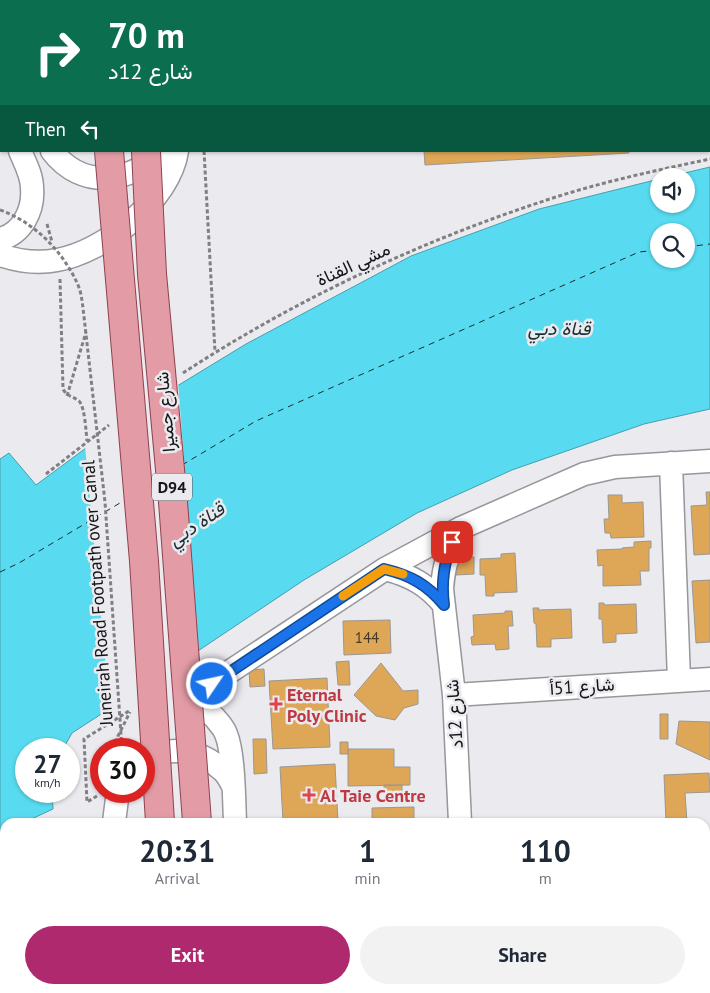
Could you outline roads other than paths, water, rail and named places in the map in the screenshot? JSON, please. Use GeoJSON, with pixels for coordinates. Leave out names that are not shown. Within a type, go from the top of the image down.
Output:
{"type":"FeatureCollection","features":[{"type":"Feature","properties":{"kind":"main road","name":"شارع جميرا"},"geometry":{"type":"LineString","coordinates":[[108,152],[144,561],[160,818]]}},
{"type":"Feature","properties":{"kind":"main road","name":"شارع جميرا"},"geometry":{"type":"LineString","coordinates":[[146,152],[152,274],[172,484],[197,818]]}},
{"type":"Feature","properties":{"kind":"street"},"geometry":{"type":"LineString","coordinates":[[0,239],[13,235],[22,225],[32,201],[30,175],[20,152]]}},
{"type":"Feature","properties":{"kind":"street"},"geometry":{"type":"LineString","coordinates":[[53,152],[60,161],[74,172],[92,178],[110,178],[128,174],[152,161],[160,152]]}},
{"type":"Feature","properties":{"kind":"street"},"geometry":{"type":"LineString","coordinates":[[0,256],[29,262],[57,260],[75,256],[96,246],[114,235],[148,206],[162,188],[171,172],[177,152]]}},
{"type":"Feature","properties":{"kind":"street"},"geometry":{"type":"LineString","coordinates":[[235,818],[229,743],[226,733],[214,717],[202,708],[199,703],[201,692],[384,569],[461,528],[584,474],[616,467],[710,461]]}},
{"type":"Feature","properties":{"kind":"street"},"geometry":{"type":"LineString","coordinates":[[671,464],[679,680]]}},
{"type":"Feature","properties":{"kind":"street","name":"شارع 12د"},"geometry":{"type":"LineString","coordinates":[[460,818],[454,695],[442,589],[445,565],[452,542],[461,528]]}},
{"type":"Feature","properties":{"kind":"street"},"geometry":{"type":"LineString","coordinates":[[384,569],[412,578],[430,589],[444,605]]}},
{"type":"Feature","properties":{"kind":"street","name":"شارع 51أ"},"geometry":{"type":"LineString","coordinates":[[454,695],[710,679]]}},
{"type":"Feature","properties":{"kind":"street"},"geometry":{"type":"LineString","coordinates":[[155,756],[162,752],[179,750],[196,753],[211,760],[224,771],[233,786]]}},
{"type":"Feature","properties":{"kind":"street"},"geometry":{"type":"LineString","coordinates":[[115,818],[116,803]]}},
{"type":"Feature","properties":{"kind":"water","name":"قناة دبي"},"geometry":{"type":"Polygon","coordinates":[[[710,167],[710,409],[644,424],[512,470],[417,513],[304,580],[72,733],[69,738],[15,738],[15,803],[53,803],[53,809],[34,818],[0,818],[0,459],[9,453],[36,485],[136,411],[246,344],[411,256],[539,209],[650,181],[650,213],[695,213],[695,171],[710,167]]]}},
{"type":"Feature","properties":{"kind":"place","name":"Eternal Poly Clinic"},"geometry":{"type":"Point","coordinates":[276,704]}},
{"type":"Feature","properties":{"kind":"place","name":"Al Taie Centre"},"geometry":{"type":"Point","coordinates":[309,795]}}]}
